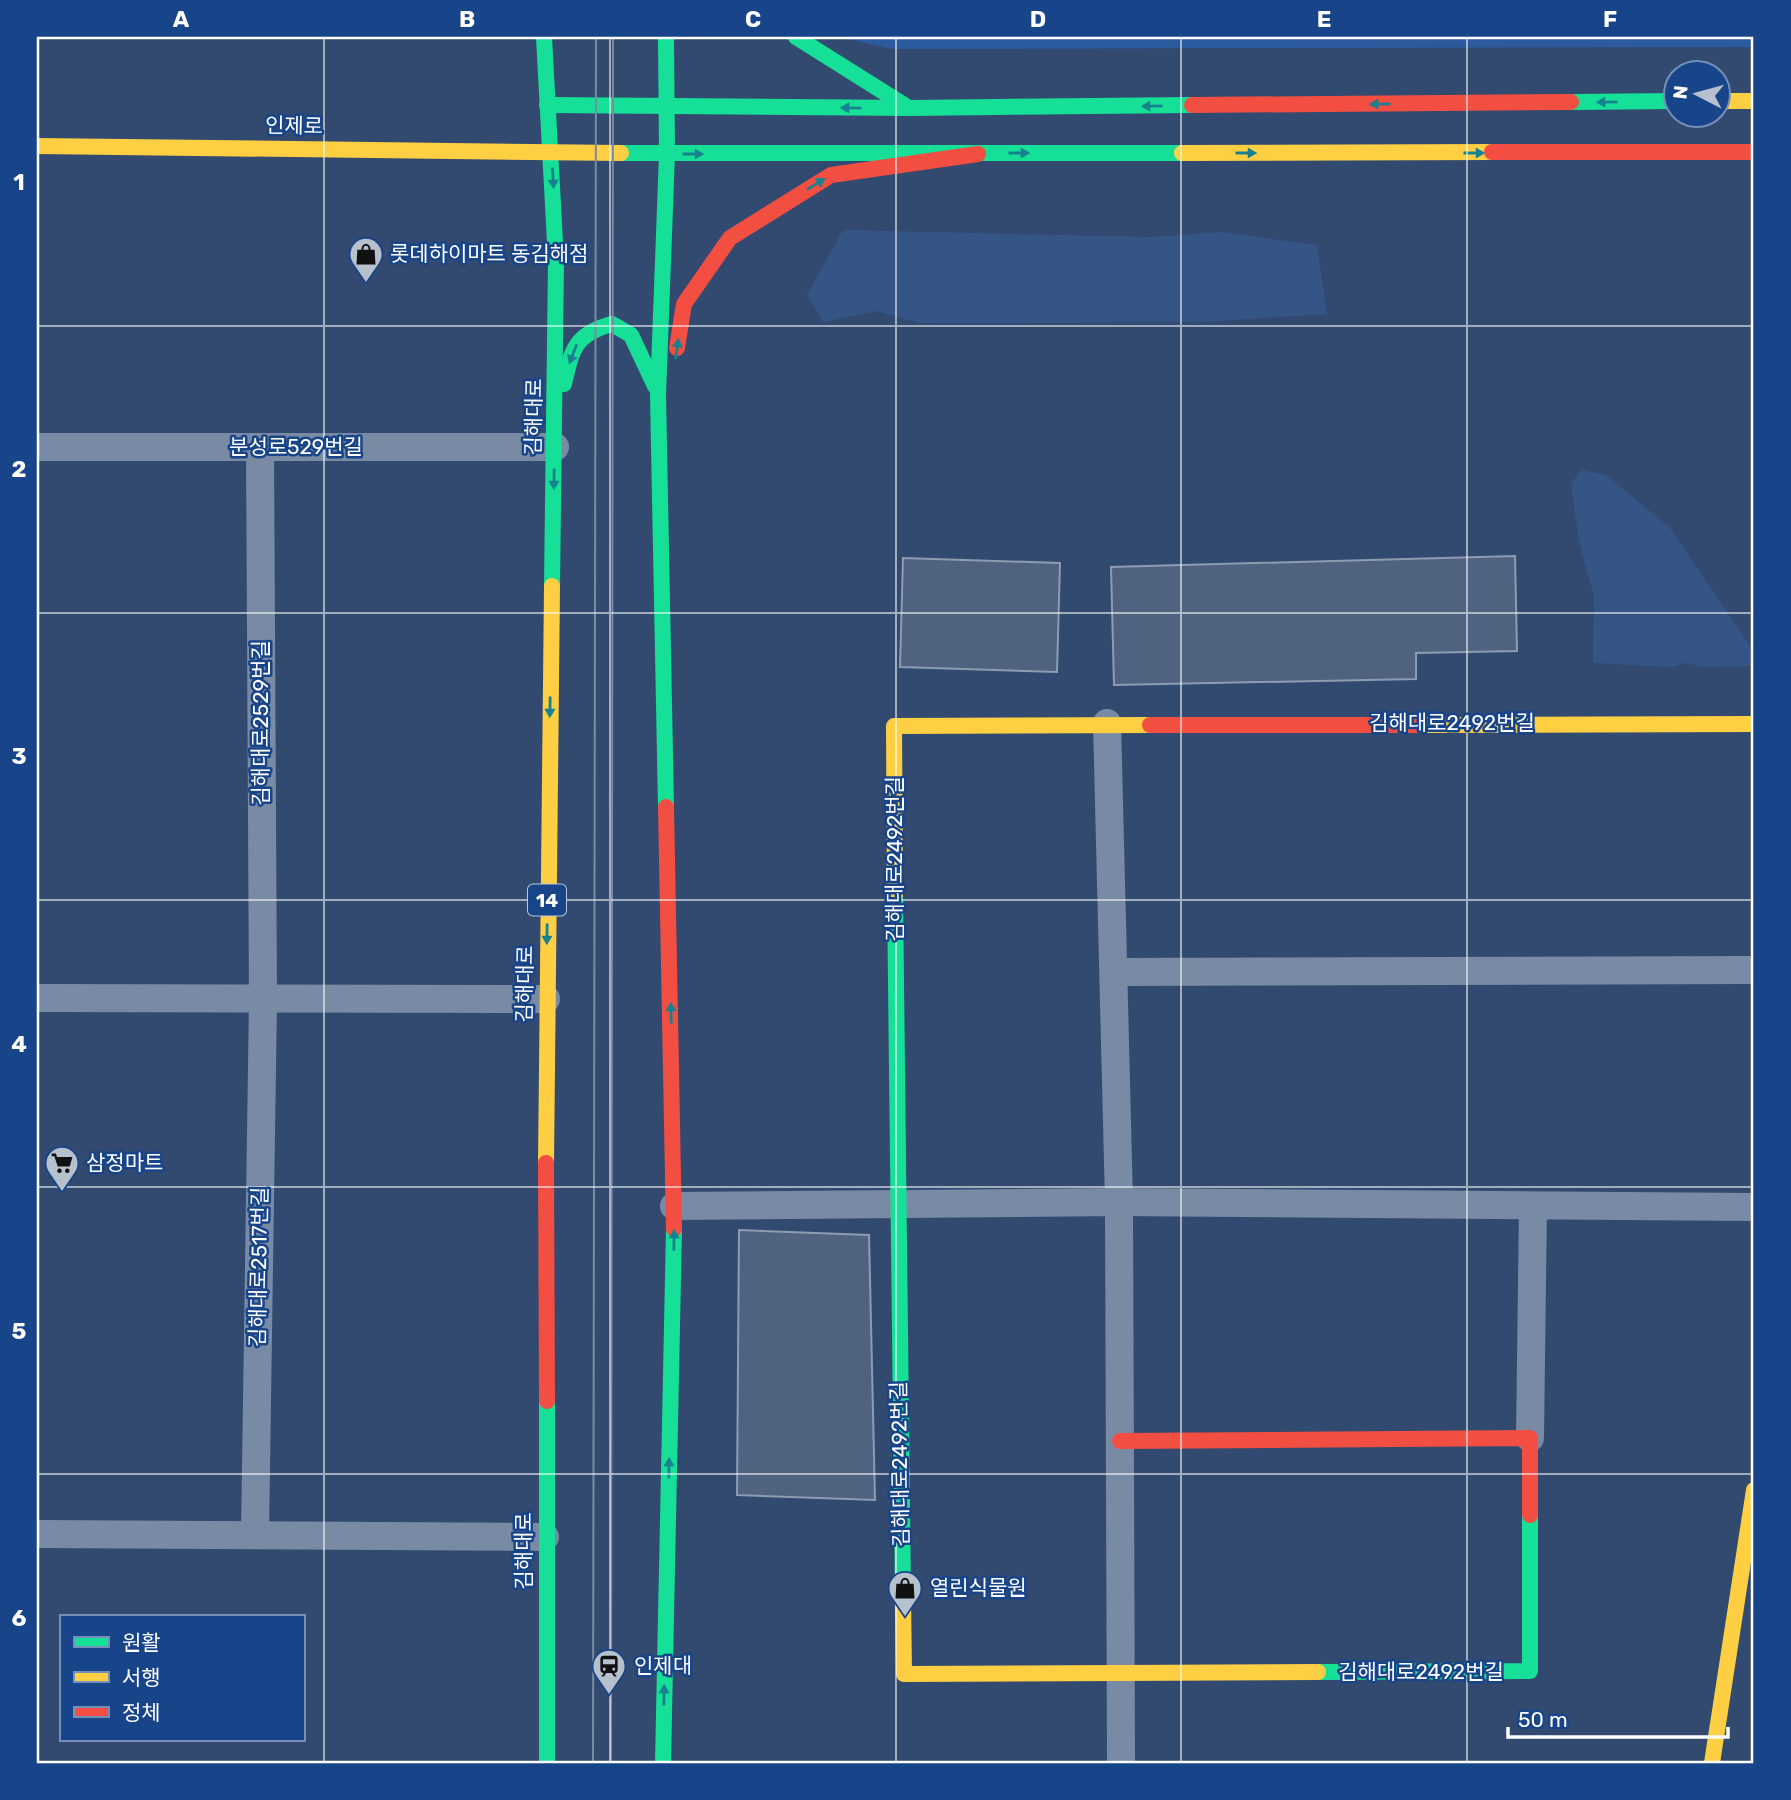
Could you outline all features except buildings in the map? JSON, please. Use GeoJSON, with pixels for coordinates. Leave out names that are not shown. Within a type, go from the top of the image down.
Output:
{"type":"FeatureCollection","features":[{"type":"Feature","properties":{"kind":"main road","name":"김해대로"},"geometry":{"type":"LineString","coordinates":[[544,37],[556,261],[546,999],[547,1763]]}},
{"type":"Feature","properties":{"kind":"main road"},"geometry":{"type":"LineString","coordinates":[[663,1763],[674,1206],[658,395],[667,154],[666,37]]}},
{"type":"Feature","properties":{"kind":"main road"},"geometry":{"type":"LineString","coordinates":[[796,37],[909,108]]}},
{"type":"Feature","properties":{"kind":"main road"},"geometry":{"type":"LineString","coordinates":[[1732,101],[1754,101]]}},
{"type":"Feature","properties":{"kind":"main road"},"geometry":{"type":"LineString","coordinates":[[547,105],[909,108],[1662,102]]}},
{"type":"Feature","properties":{"kind":"main road","name":"인제로"},"geometry":{"type":"LineString","coordinates":[[37,146],[551,150],[667,154],[978,153]]}},
{"type":"Feature","properties":{"kind":"main road"},"geometry":{"type":"LineString","coordinates":[[660,465],[684,304],[730,238],[831,175],[978,153],[1754,152]]}},
{"type":"Feature","properties":{"kind":"main road"},"geometry":{"type":"LineString","coordinates":[[555,435],[573,348],[589,329],[612,324],[631,335],[658,395]]}},
{"type":"Feature","properties":{"kind":"main road","name":"김해대로2492번길"},"geometry":{"type":"LineString","coordinates":[[1530,1438],[1530,1671],[904,1674],[896,1205],[894,726],[1107,723],[1754,724]]}},
{"type":"Feature","properties":{"kind":"main road"},"geometry":{"type":"LineString","coordinates":[[1120,1441],[1530,1438]]}},
{"type":"Feature","properties":{"kind":"main road"},"geometry":{"type":"LineString","coordinates":[[1712,1763],[1754,1490]]}},
{"type":"Feature","properties":{"kind":"street","name":"분성로529번길"},"geometry":{"type":"LineString","coordinates":[[37,447],[260,447],[555,435]]}},
{"type":"Feature","properties":{"kind":"street","name":"김해대로2529번길"},"geometry":{"type":"LineString","coordinates":[[260,447],[263,999]]}},
{"type":"Feature","properties":{"kind":"street"},"geometry":{"type":"LineString","coordinates":[[1107,723],[1119,1202],[1121,1763]]}},
{"type":"Feature","properties":{"kind":"street"},"geometry":{"type":"LineString","coordinates":[[1114,972],[1754,971]]}},
{"type":"Feature","properties":{"kind":"street"},"geometry":{"type":"LineString","coordinates":[[37,998],[546,999]]}},
{"type":"Feature","properties":{"kind":"street","name":"김해대로2517번길"},"geometry":{"type":"LineString","coordinates":[[255,1535],[263,999]]}},
{"type":"Feature","properties":{"kind":"street"},"geometry":{"type":"LineString","coordinates":[[674,1206],[1119,1202],[1754,1207]]}},
{"type":"Feature","properties":{"kind":"street","name":"김해대로2492번길"},"geometry":{"type":"LineString","coordinates":[[1530,1438],[1533,1206]]}},
{"type":"Feature","properties":{"kind":"street"},"geometry":{"type":"LineString","coordinates":[[37,1534],[545,1537]]}},
{"type":"Feature","properties":{"kind":"shaded area"},"geometry":{"type":"Polygon","coordinates":[[[838,37],[1754,37],[1754,47],[893,49],[838,37]]]}},
{"type":"Feature","properties":{"kind":"shaded area"},"geometry":{"type":"Polygon","coordinates":[[[843,230],[1150,237],[1221,232],[1317,245],[1327,314],[1199,322],[919,323],[877,311],[823,322],[807,295],[843,230]]]}},
{"type":"Feature","properties":{"kind":"shaded area"},"geometry":{"type":"Polygon","coordinates":[[[1582,470],[1606,475],[1670,528],[1754,652],[1754,663],[1749,666],[1703,667],[1686,663],[1671,667],[1593,663],[1594,596],[1579,542],[1571,483],[1582,470]]]}},
{"type":"Feature","properties":{"kind":"tram line"},"geometry":{"type":"LineString","coordinates":[[593,1763],[596,37]]}},
{"type":"Feature","properties":{"kind":"tram line"},"geometry":{"type":"LineString","coordinates":[[611,1763],[613,37]]}},
{"type":"Feature","properties":{"kind":"traffic: fast"},"geometry":{"type":"LineString","coordinates":[[544,37],[556,261],[552,586]]}},
{"type":"Feature","properties":{"kind":"traffic: fast"},"geometry":{"type":"LineString","coordinates":[[666,37],[667,154],[658,395],[666,807]]}},
{"type":"Feature","properties":{"kind":"traffic: fast"},"geometry":{"type":"LineString","coordinates":[[796,37],[909,108]]}},
{"type":"Feature","properties":{"kind":"traffic: fast"},"geometry":{"type":"LineString","coordinates":[[1571,102],[1662,101]]}},
{"type":"Feature","properties":{"kind":"traffic: fast"},"geometry":{"type":"LineString","coordinates":[[547,105],[909,108],[1192,105]]}},
{"type":"Feature","properties":{"kind":"traffic: fast"},"geometry":{"type":"LineString","coordinates":[[621,153],[1182,153]]}},
{"type":"Feature","properties":{"kind":"traffic: fast"},"geometry":{"type":"LineString","coordinates":[[564,384],[577,345],[590,333],[612,324],[631,335],[655,386]]}},
{"type":"Feature","properties":{"kind":"traffic: fast"},"geometry":{"type":"LineString","coordinates":[[895,895],[903,1594]]}},
{"type":"Feature","properties":{"kind":"traffic: fast"},"geometry":{"type":"LineString","coordinates":[[663,1763],[674,1229]]}},
{"type":"Feature","properties":{"kind":"traffic: fast"},"geometry":{"type":"LineString","coordinates":[[547,1401],[547,1763]]}},
{"type":"Feature","properties":{"kind":"traffic: fast"},"geometry":{"type":"LineString","coordinates":[[1318,1672],[1530,1671],[1530,1515]]}},
{"type":"Feature","properties":{"kind":"traffic: slow"},"geometry":{"type":"LineString","coordinates":[[1732,101],[1754,101]]}},
{"type":"Feature","properties":{"kind":"traffic: slow"},"geometry":{"type":"LineString","coordinates":[[37,146],[621,153]]}},
{"type":"Feature","properties":{"kind":"traffic: slow"},"geometry":{"type":"LineString","coordinates":[[1182,153],[1492,152]]}},
{"type":"Feature","properties":{"kind":"traffic: slow"},"geometry":{"type":"LineString","coordinates":[[546,1163],[552,586]]}},
{"type":"Feature","properties":{"kind":"traffic: slow"},"geometry":{"type":"LineString","coordinates":[[1423,725],[1754,724]]}},
{"type":"Feature","properties":{"kind":"traffic: slow"},"geometry":{"type":"LineString","coordinates":[[895,895],[894,726],[1150,725]]}},
{"type":"Feature","properties":{"kind":"traffic: slow"},"geometry":{"type":"LineString","coordinates":[[1712,1763],[1754,1490]]}},
{"type":"Feature","properties":{"kind":"traffic: slow"},"geometry":{"type":"LineString","coordinates":[[903,1594],[904,1674],[1318,1672]]}},
{"type":"Feature","properties":{"kind":"traffic: jam"},"geometry":{"type":"LineString","coordinates":[[1192,105],[1571,102]]}},
{"type":"Feature","properties":{"kind":"traffic: jam"},"geometry":{"type":"LineString","coordinates":[[1492,152],[1754,152]]}},
{"type":"Feature","properties":{"kind":"traffic: jam"},"geometry":{"type":"LineString","coordinates":[[677,348],[684,304],[730,238],[831,175],[978,154]]}},
{"type":"Feature","properties":{"kind":"traffic: jam"},"geometry":{"type":"LineString","coordinates":[[1150,725],[1423,725]]}},
{"type":"Feature","properties":{"kind":"traffic: jam"},"geometry":{"type":"LineString","coordinates":[[666,807],[674,1229]]}},
{"type":"Feature","properties":{"kind":"traffic: jam"},"geometry":{"type":"LineString","coordinates":[[546,1163],[547,1401]]}},
{"type":"Feature","properties":{"kind":"traffic: jam"},"geometry":{"type":"LineString","coordinates":[[1120,1441],[1530,1438],[1530,1515]]}},
{"type":"Feature","properties":{"kind":"place","name":"롯데하이마트 동김해점"},"geometry":{"type":"Point","coordinates":[366,284]}},
{"type":"Feature","properties":{"kind":"place","name":"삼정마트"},"geometry":{"type":"Point","coordinates":[62,1193]}},
{"type":"Feature","properties":{"kind":"place","name":"열린식물원"},"geometry":{"type":"Point","coordinates":[905,1618]}},
{"type":"Feature","properties":{"kind":"place","name":"인제대"},"geometry":{"type":"Point","coordinates":[609,1696]}}]}
